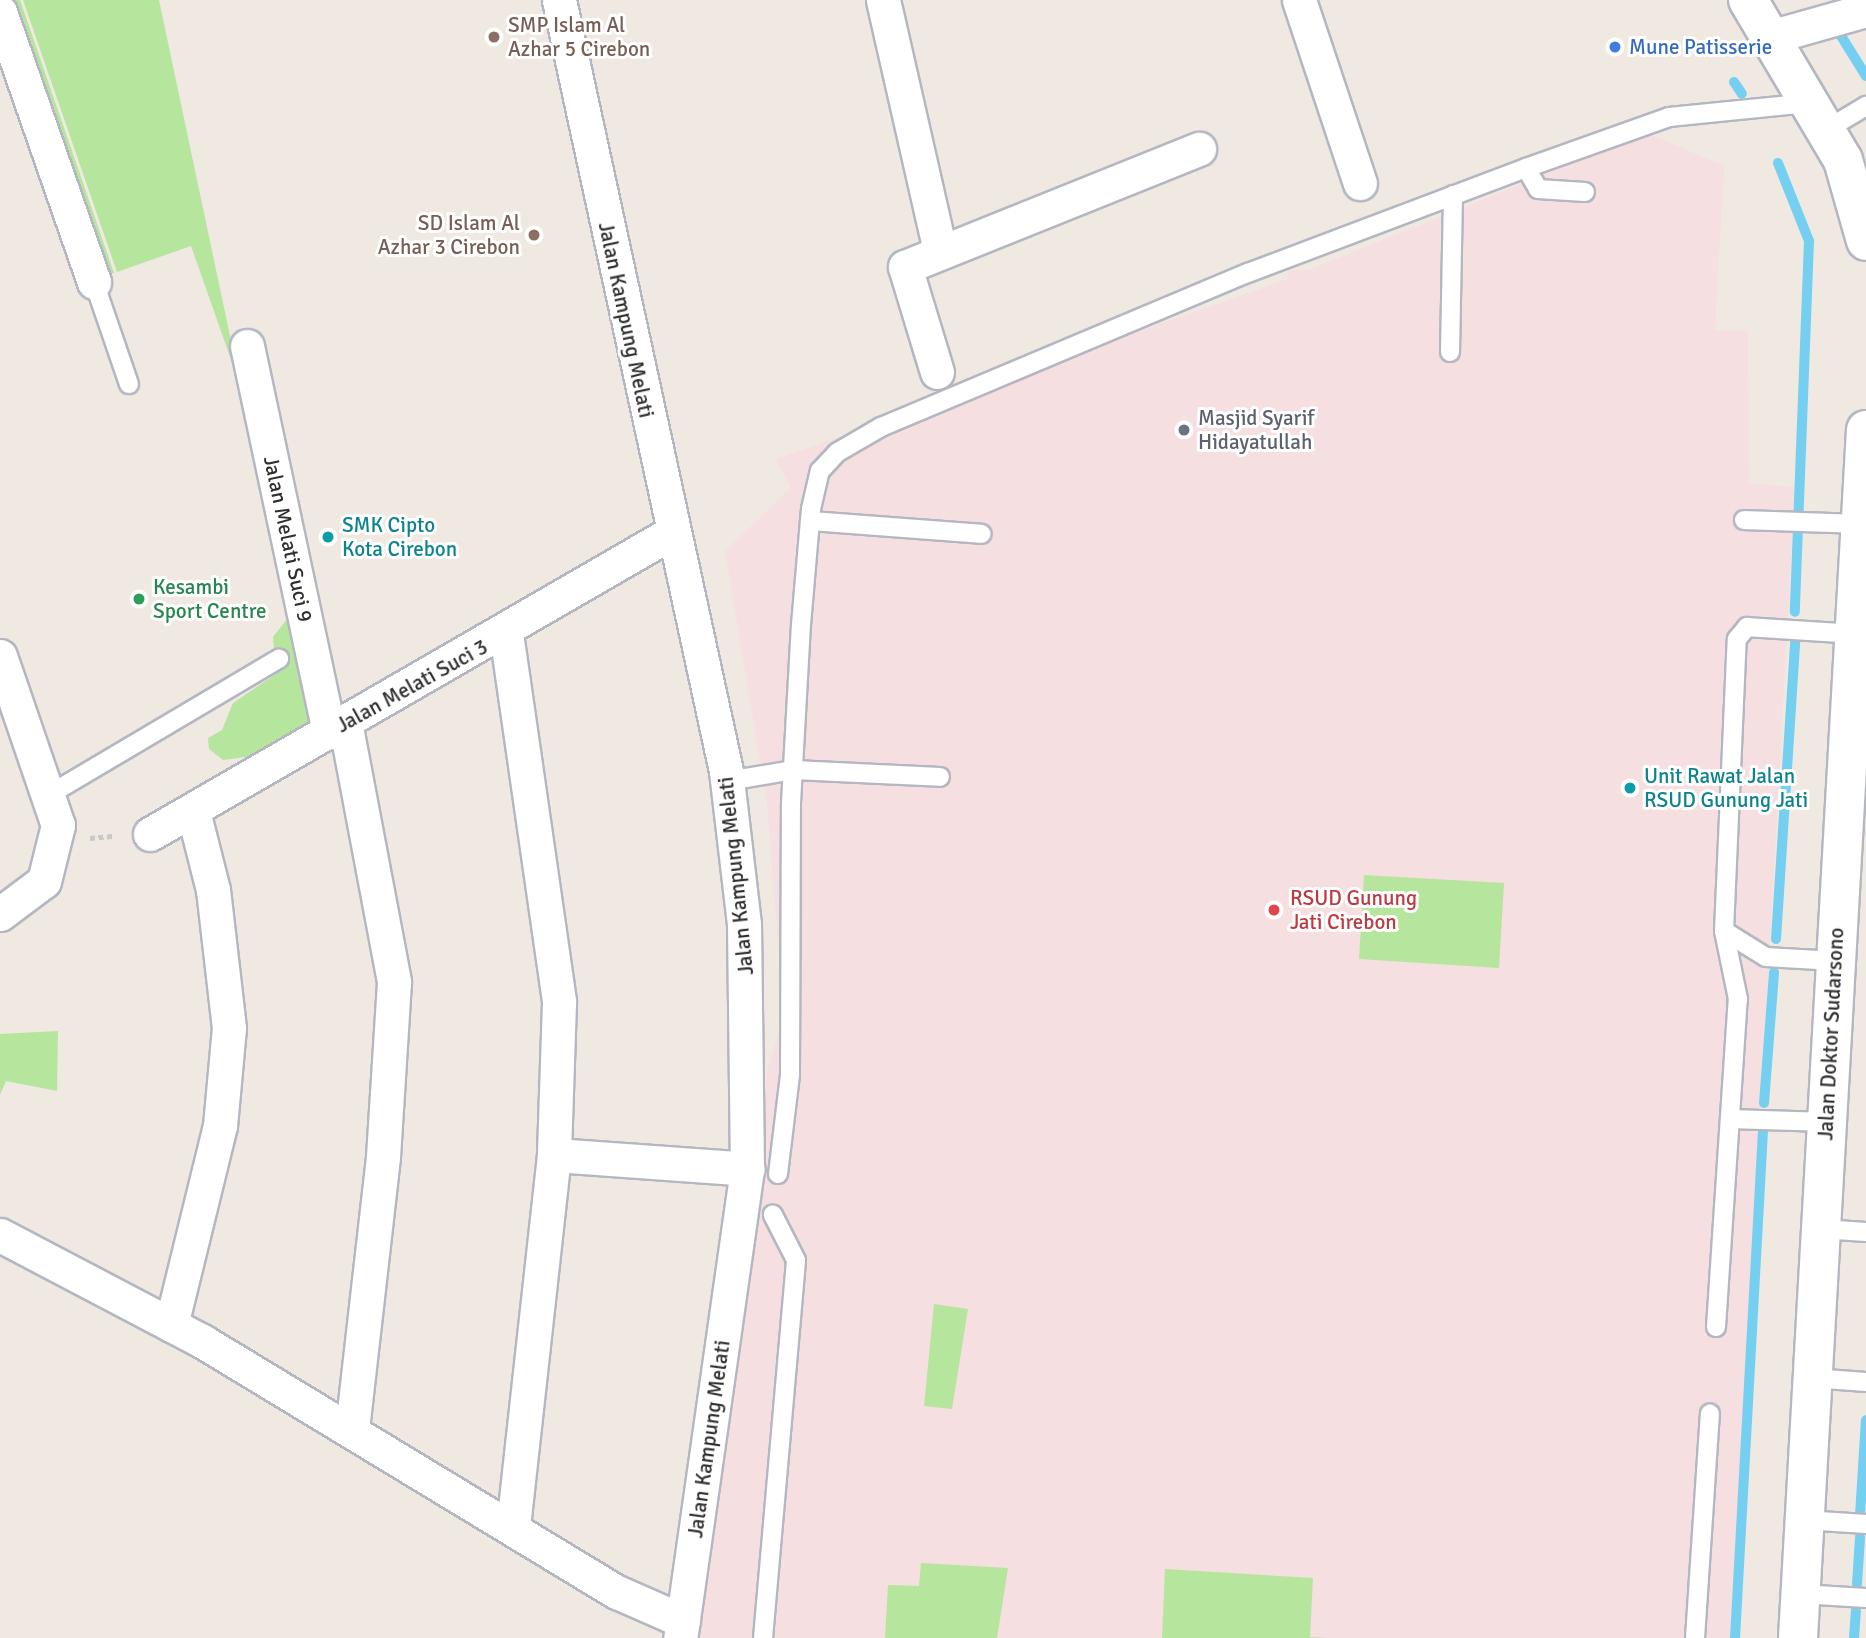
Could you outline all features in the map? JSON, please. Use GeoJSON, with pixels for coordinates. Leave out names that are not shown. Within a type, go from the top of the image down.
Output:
{"type":"FeatureCollection","features":[{"type":"Feature","properties":{"kind":"street","name":"Jalan Kampung Melati"},"geometry":{"type":"LineString","coordinates":[[559,0],[671,533],[728,781],[744,924],[762,1171],[682,1630]]}},
{"type":"Feature","properties":{"kind":"street"},"geometry":{"type":"LineString","coordinates":[[883,0],[940,251]]}},
{"type":"Feature","properties":{"kind":"street"},"geometry":{"type":"LineString","coordinates":[[1299,0],[1360,183]]}},
{"type":"Feature","properties":{"kind":"street"},"geometry":{"type":"LineString","coordinates":[[1748,0],[1818,117],[1854,184],[1866,241]]}},
{"type":"Feature","properties":{"kind":"street"},"geometry":{"type":"LineString","coordinates":[[1770,37],[1866,10]]}},
{"type":"Feature","properties":{"kind":"street"},"geometry":{"type":"LineString","coordinates":[[0,12],[94,282]]}},
{"type":"Feature","properties":{"kind":"street"},"geometry":{"type":"LineString","coordinates":[[937,372],[904,276],[912,262],[1199,149]]}},
{"type":"Feature","properties":{"kind":"street","name":"Jalan Melati Suci 9"},"geometry":{"type":"LineString","coordinates":[[247,346],[394,982],[383,1157],[352,1430]]}},
{"type":"Feature","properties":{"kind":"street","name":"Jalan Doktor Sudarsono"},"geometry":{"type":"LineString","coordinates":[[1798,1638],[1835,961],[1859,654],[1853,519],[1866,430]]}},
{"type":"Feature","properties":{"kind":"street","name":"Jalan Melati Suci 3"},"geometry":{"type":"LineString","coordinates":[[150,834],[506,633],[671,533]]}},
{"type":"Feature","properties":{"kind":"street"},"geometry":{"type":"LineString","coordinates":[[506,633],[556,977],[554,1155],[513,1528]]}},
{"type":"Feature","properties":{"kind":"street"},"geometry":{"type":"LineString","coordinates":[[0,656],[52,793],[56,845],[44,881],[0,914]]}},
{"type":"Feature","properties":{"kind":"street"},"geometry":{"type":"LineString","coordinates":[[171,1325],[220,1126],[229,1028],[213,890],[193,811]]}},
{"type":"Feature","properties":{"kind":"street"},"geometry":{"type":"LineString","coordinates":[[554,1155],[762,1171]]}},
{"type":"Feature","properties":{"kind":"street"},"geometry":{"type":"LineString","coordinates":[[0,1235],[171,1325],[352,1430],[682,1630]]}},
{"type":"Feature","properties":{"kind":"lane"},"geometry":{"type":"LineString","coordinates":[[762,1171],[790,1075],[794,770],[810,521],[820,471],[838,452],[881,427],[1248,273],[1669,117],[1818,117],[1866,106]]}},
{"type":"Feature","properties":{"kind":"lane"},"geometry":{"type":"LineString","coordinates":[[1526,168],[1538,189],[1585,192]]}},
{"type":"Feature","properties":{"kind":"lane"},"geometry":{"type":"LineString","coordinates":[[1450,352],[1453,195]]}},
{"type":"Feature","properties":{"kind":"lane"},"geometry":{"type":"LineString","coordinates":[[94,282],[129,384]]}},
{"type":"Feature","properties":{"kind":"lane"},"geometry":{"type":"LineString","coordinates":[[1744,520],[1793,522],[1853,519]]}},
{"type":"Feature","properties":{"kind":"lane"},"geometry":{"type":"LineString","coordinates":[[810,521],[982,534]]}},
{"type":"Feature","properties":{"kind":"lane"},"geometry":{"type":"LineString","coordinates":[[1716,1327],[1738,999],[1724,930],[1737,639],[1747,626],[1783,628],[1859,654]]}},
{"type":"Feature","properties":{"kind":"lane"},"geometry":{"type":"LineString","coordinates":[[52,793],[279,659]]}},
{"type":"Feature","properties":{"kind":"lane"},"geometry":{"type":"LineString","coordinates":[[728,781],[794,770],[940,778]]}},
{"type":"Feature","properties":{"kind":"lane"},"geometry":{"type":"LineString","coordinates":[[1724,930],[1766,957],[1835,961]]}},
{"type":"Feature","properties":{"kind":"lane"},"geometry":{"type":"LineString","coordinates":[[1730,1119],[1827,1122]]}},
{"type":"Feature","properties":{"kind":"lane"},"geometry":{"type":"LineString","coordinates":[[763,1638],[796,1261],[773,1215]]}},
{"type":"Feature","properties":{"kind":"lane"},"geometry":{"type":"LineString","coordinates":[[1821,1229],[1866,1232]]}},
{"type":"Feature","properties":{"kind":"lane"},"geometry":{"type":"LineString","coordinates":[[1812,1378],[1866,1382]]}},
{"type":"Feature","properties":{"kind":"lane"},"geometry":{"type":"LineString","coordinates":[[1695,1638],[1710,1414]]}},
{"type":"Feature","properties":{"kind":"lane"},"geometry":{"type":"LineString","coordinates":[[1804,1520],[1866,1524]]}},
{"type":"Feature","properties":{"kind":"lane"},"geometry":{"type":"LineString","coordinates":[[1800,1594],[1866,1598]]}},
{"type":"Feature","properties":{"kind":"path"},"geometry":{"type":"LineString","coordinates":[[56,845],[98,834],[150,834]]}},
{"type":"Feature","properties":{"kind":"shaded area","name":"RSUD Gunung Jati Cirebon"},"geometry":{"type":"Polygon","coordinates":[[[1647,133],[1724,166],[1715,330],[1748,331],[1749,483],[1795,487],[1732,1638],[694,1638],[768,1067],[784,1017],[767,803],[725,551],[791,488],[776,459],[1288,279],[1289,270],[1309,270],[1647,133]]]}},
{"type":"Feature","properties":{"kind":"green space"},"geometry":{"type":"Polygon","coordinates":[[[13,0],[20,0],[114,273],[109,274],[13,0]]]}},
{"type":"Feature","properties":{"kind":"green space"},"geometry":{"type":"Polygon","coordinates":[[[23,0],[159,0],[241,388],[191,246],[117,272],[23,0]]]}},
{"type":"Feature","properties":{"kind":"green space"},"geometry":{"type":"Polygon","coordinates":[[[287,619],[314,721],[260,755],[223,760],[209,749],[208,738],[222,730],[233,703],[276,674],[273,637],[287,619]]]}},
{"type":"Feature","properties":{"kind":"green space"},"geometry":{"type":"Polygon","coordinates":[[[1364,875],[1504,883],[1499,968],[1359,959],[1364,875]]]}},
{"type":"Feature","properties":{"kind":"green space"},"geometry":{"type":"Polygon","coordinates":[[[58,1031],[57,1091],[6,1081],[0,1095],[0,1034],[58,1031]]]}},
{"type":"Feature","properties":{"kind":"green space"},"geometry":{"type":"Polygon","coordinates":[[[934,1304],[968,1309],[952,1409],[924,1406],[934,1304]]]}},
{"type":"Feature","properties":{"kind":"green space"},"geometry":{"type":"Polygon","coordinates":[[[921,1563],[1008,1568],[997,1638],[885,1638],[888,1585],[919,1586],[921,1563]]]}},
{"type":"Feature","properties":{"kind":"green space"},"geometry":{"type":"Polygon","coordinates":[[[1165,1569],[1313,1578],[1310,1637],[1328,1638],[1162,1638],[1165,1569]]]}},
{"type":"Feature","properties":{"kind":"waterway"},"geometry":{"type":"LineString","coordinates":[[1838,31],[1866,76]]}},
{"type":"Feature","properties":{"kind":"waterway"},"geometry":{"type":"LineString","coordinates":[[1734,82],[1742,94]]}},
{"type":"Feature","properties":{"kind":"waterway"},"geometry":{"type":"LineString","coordinates":[[1778,163],[1809,241],[1795,612]]}},
{"type":"Feature","properties":{"kind":"waterway"},"geometry":{"type":"LineString","coordinates":[[1776,939],[1795,642]]}},
{"type":"Feature","properties":{"kind":"waterway"},"geometry":{"type":"LineString","coordinates":[[1764,1103],[1774,972]]}},
{"type":"Feature","properties":{"kind":"waterway"},"geometry":{"type":"LineString","coordinates":[[1735,1638],[1763,1131]]}},
{"type":"Feature","properties":{"kind":"waterway"},"geometry":{"type":"LineString","coordinates":[[1860,1515],[1866,1420]]}},
{"type":"Feature","properties":{"kind":"waterway"},"geometry":{"type":"LineString","coordinates":[[1857,1584],[1860,1537]]}},
{"type":"Feature","properties":{"kind":"waterway"},"geometry":{"type":"LineString","coordinates":[[1854,1638],[1856,1611]]}},
{"type":"Feature","properties":{"kind":"place","name":"SMP Islam Al Azhar 5 Cirebon"},"geometry":{"type":"Point","coordinates":[494,37]}},
{"type":"Feature","properties":{"kind":"place","name":"Mune Patisserie"},"geometry":{"type":"Point","coordinates":[1615,47]}},
{"type":"Feature","properties":{"kind":"place","name":"SD Islam Al Azhar 3 Cirebon"},"geometry":{"type":"Point","coordinates":[534,235]}},
{"type":"Feature","properties":{"kind":"place","name":"Masjid Syarif Hidayatullah"},"geometry":{"type":"Point","coordinates":[1184,430]}},
{"type":"Feature","properties":{"kind":"place","name":"SMK Cipto Kota Cirebon"},"geometry":{"type":"Point","coordinates":[328,537]}},
{"type":"Feature","properties":{"kind":"place","name":"Kesambi Sport Centre"},"geometry":{"type":"Point","coordinates":[139,599]}},
{"type":"Feature","properties":{"kind":"place","name":"Unit Rawat Jalan RSUD Gunung Jati"},"geometry":{"type":"Point","coordinates":[1630,788]}},
{"type":"Feature","properties":{"kind":"place","name":"RSUD Gunung Jati Cirebon"},"geometry":{"type":"Point","coordinates":[1274,910]}}]}
